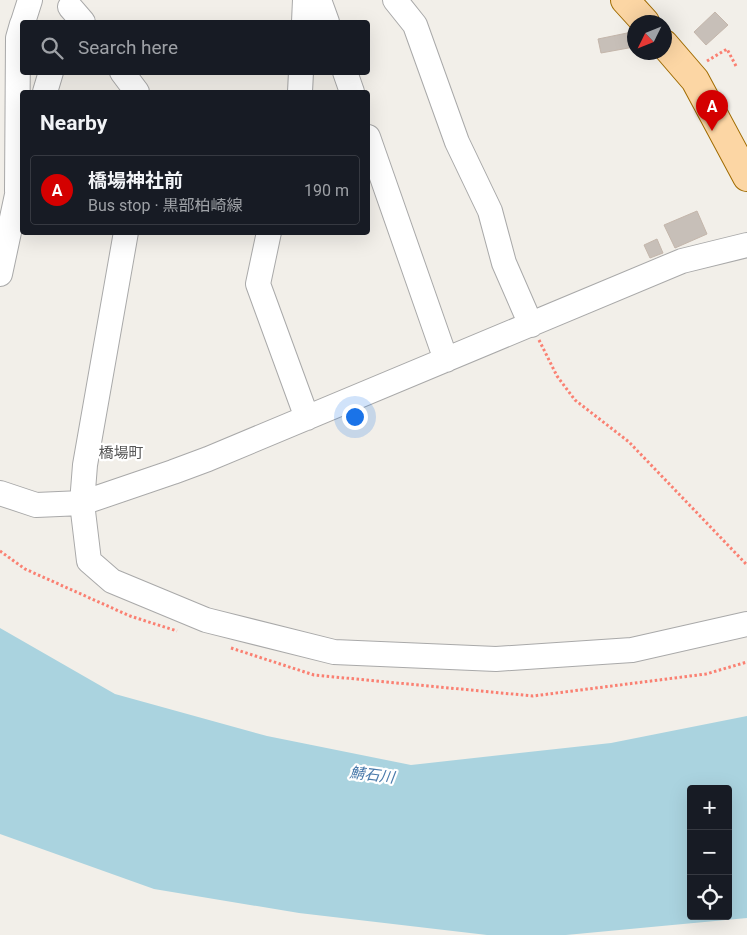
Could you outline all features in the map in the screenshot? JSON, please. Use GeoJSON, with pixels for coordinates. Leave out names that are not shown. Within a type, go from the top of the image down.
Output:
{"type":"FeatureCollection","features":[{"type":"Feature","properties":{"kind":"main road"},"geometry":{"type":"LineString","coordinates":[[625,0],[639,15]]}},
{"type":"Feature","properties":{"kind":"main road"},"geometry":{"type":"LineString","coordinates":[[672,53],[696,80],[747,177]]}},
{"type":"Feature","properties":{"kind":"street"},"geometry":{"type":"LineString","coordinates":[[25,20],[30,0]]}},
{"type":"Feature","properties":{"kind":"street"},"geometry":{"type":"LineString","coordinates":[[304,20],[305,0]]}},
{"type":"Feature","properties":{"kind":"street"},"geometry":{"type":"LineString","coordinates":[[319,0],[326,20]]}},
{"type":"Feature","properties":{"kind":"street"},"geometry":{"type":"LineString","coordinates":[[395,0],[415,25],[456,142],[490,211],[504,262],[531,325]]}},
{"type":"Feature","properties":{"kind":"street"},"geometry":{"type":"LineString","coordinates":[[0,274],[16,186],[20,66]]}},
{"type":"Feature","properties":{"kind":"street"},"geometry":{"type":"LineString","coordinates":[[46,90],[50,75]]}},
{"type":"Feature","properties":{"kind":"street"},"geometry":{"type":"LineString","coordinates":[[124,75],[136,90]]}},
{"type":"Feature","properties":{"kind":"street"},"geometry":{"type":"LineString","coordinates":[[300,90],[301,75]]}},
{"type":"Feature","properties":{"kind":"street"},"geometry":{"type":"LineString","coordinates":[[346,75],[351,90]]}},
{"type":"Feature","properties":{"kind":"street"},"geometry":{"type":"LineString","coordinates":[[370,143],[446,360]]}},
{"type":"Feature","properties":{"kind":"street"},"geometry":{"type":"LineString","coordinates":[[125,235],[85,465],[82,503],[89,561],[112,581],[206,620],[334,652],[496,659],[632,650],[747,624]]}},
{"type":"Feature","properties":{"kind":"street"},"geometry":{"type":"LineString","coordinates":[[268,235],[258,284],[307,418]]}},
{"type":"Feature","properties":{"kind":"street"},"geometry":{"type":"LineString","coordinates":[[0,493],[36,505],[82,503],[208,459],[682,261],[747,245]]}},
{"type":"Feature","properties":{"kind":"path"},"geometry":{"type":"LineString","coordinates":[[689,71],[727,49],[736,66]]}},
{"type":"Feature","properties":{"kind":"path"},"geometry":{"type":"LineString","coordinates":[[531,325],[557,376],[575,400],[629,442],[747,565]]}},
{"type":"Feature","properties":{"kind":"water","name":"鯖石川"},"geometry":{"type":"Polygon","coordinates":[[[0,628],[115,694],[267,736],[411,765],[611,743],[747,716],[747,918],[732,919],[732,785],[687,785],[687,920],[726,920],[566,935],[487,935],[299,913],[154,889],[0,834],[0,628]]]}},
{"type":"Feature","properties":{"kind":"building"},"geometry":{"type":"Polygon","coordinates":[[[715,12],[728,25],[706,45],[694,32],[715,12]]]}},
{"type":"Feature","properties":{"kind":"building"},"geometry":{"type":"Polygon","coordinates":[[[627,33],[627,48],[601,53],[598,39],[627,33]]]}},
{"type":"Feature","properties":{"kind":"building"},"geometry":{"type":"Polygon","coordinates":[[[697,211],[707,234],[675,248],[664,225],[697,211]]]}},
{"type":"Feature","properties":{"kind":"building"},"geometry":{"type":"Polygon","coordinates":[[[657,239],[663,253],[650,258],[644,245],[657,239]]]}},
{"type":"Feature","properties":{"kind":"place","name":"橋場神社前"},"geometry":{"type":"Point","coordinates":[712,131]}},
{"type":"Feature","properties":{"kind":"district","name":"橋場町"},"geometry":{"type":"Point","coordinates":[121,453]}}]}
